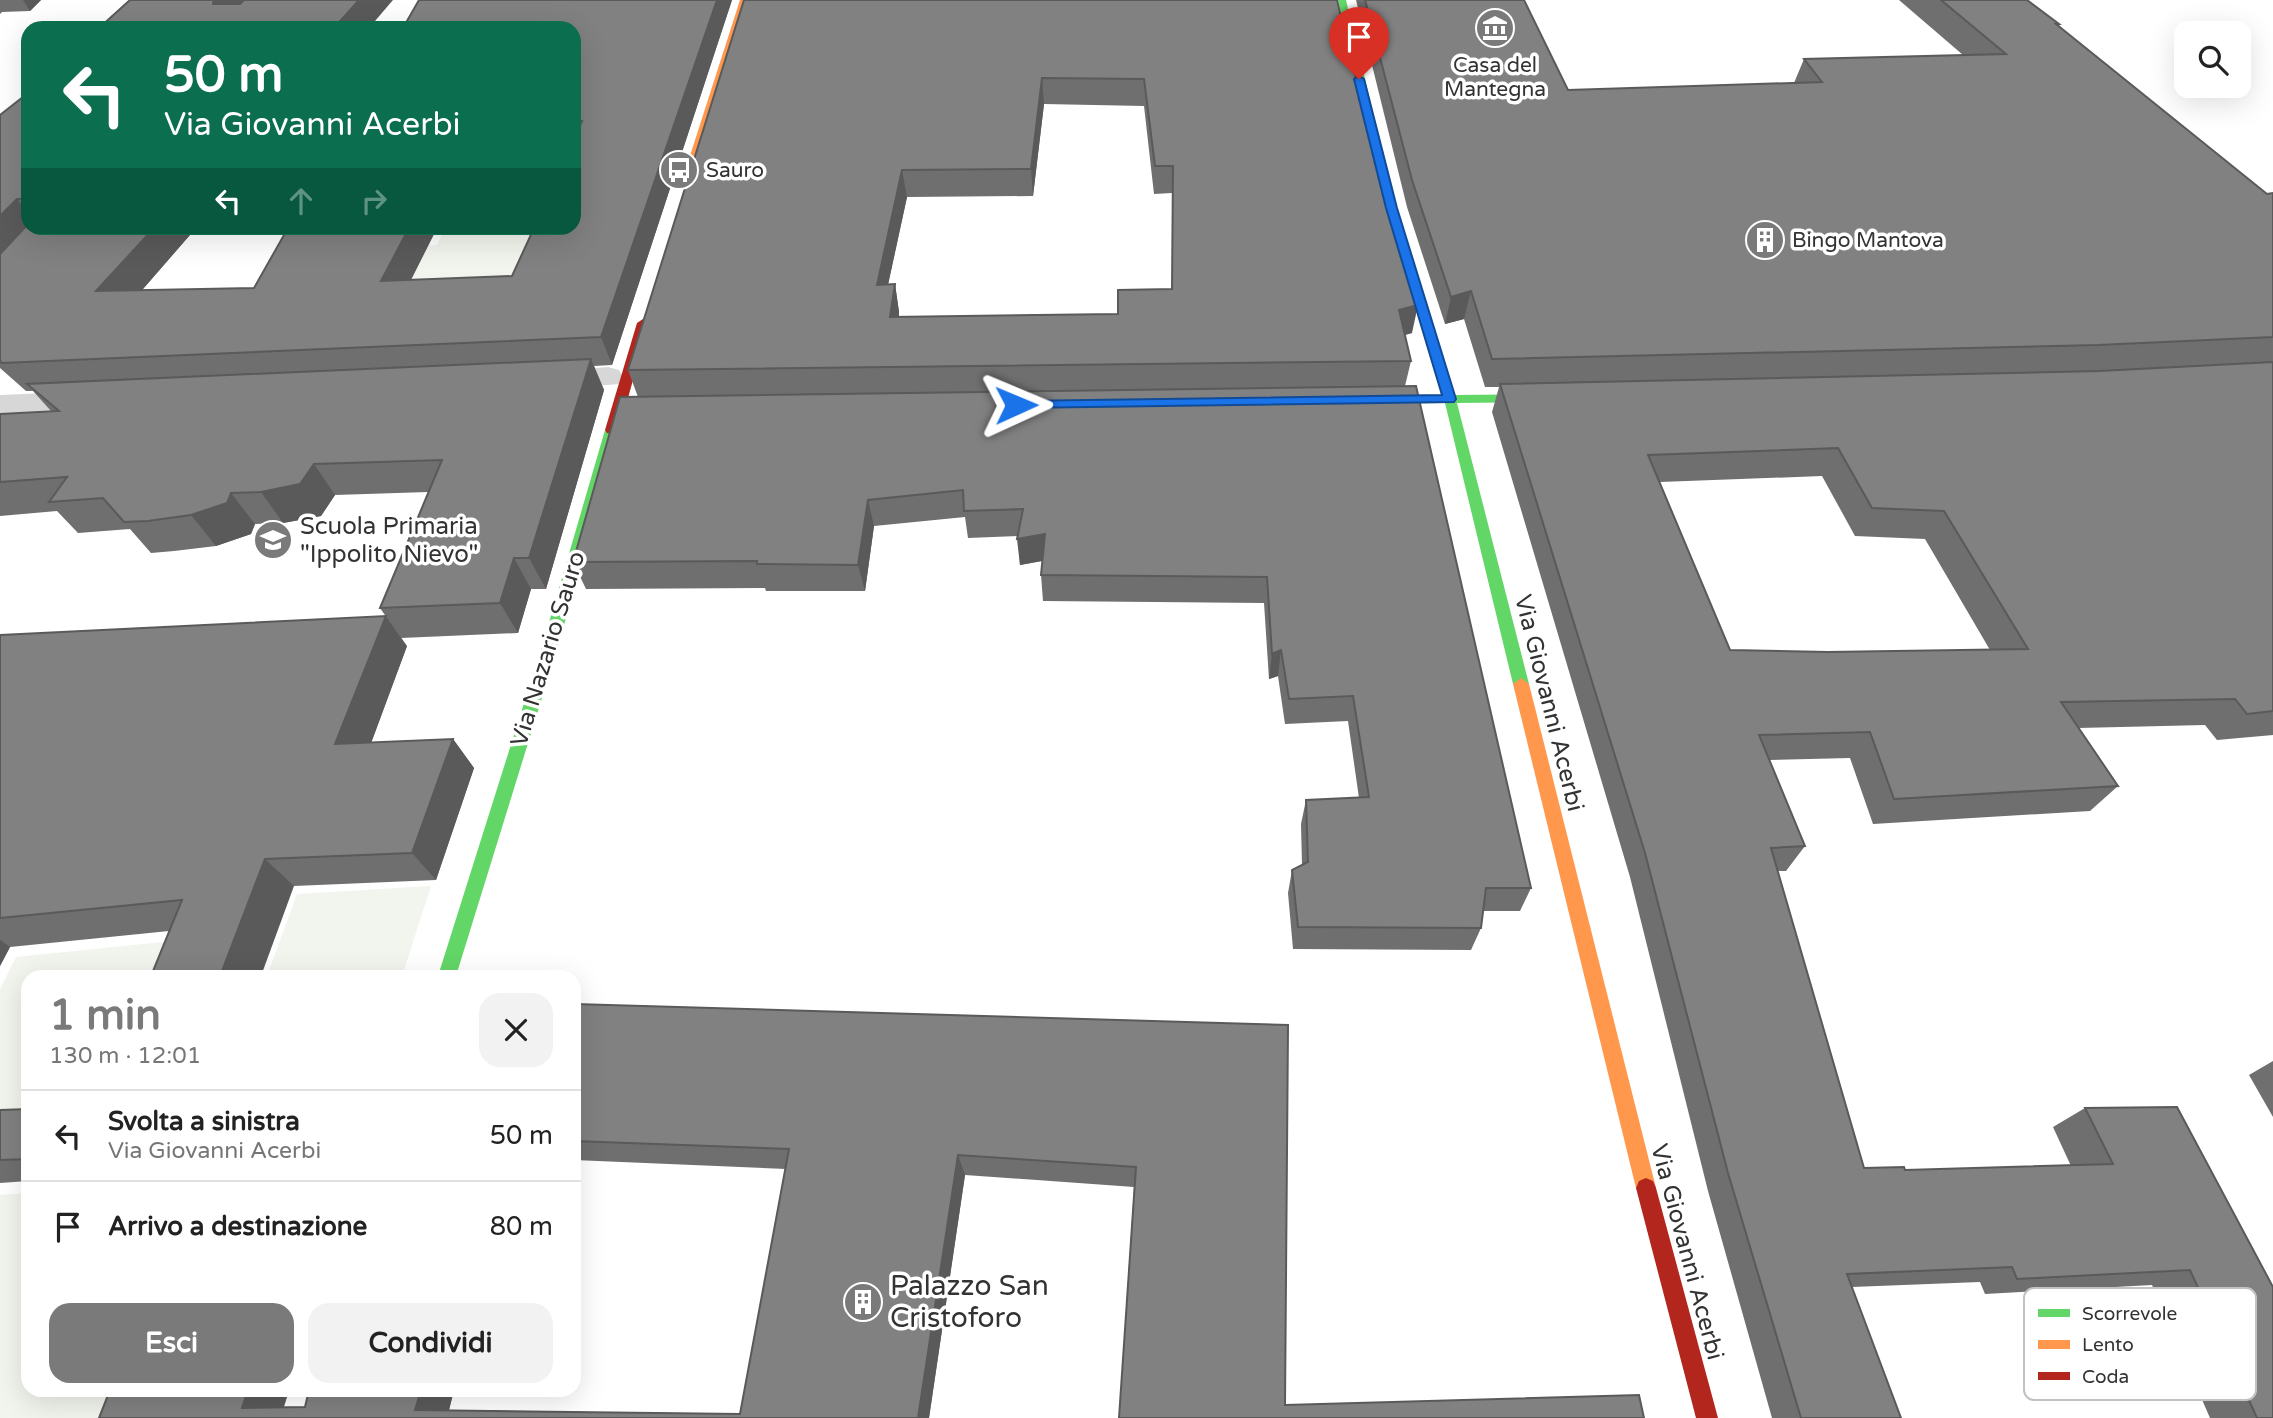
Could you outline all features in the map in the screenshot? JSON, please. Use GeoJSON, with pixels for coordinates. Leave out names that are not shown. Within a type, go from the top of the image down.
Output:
{"type":"FeatureCollection","features":[{"type":"Feature","properties":{"kind":"street"},"geometry":{"type":"LineString","coordinates":[[687,181],[744,0]]}},
{"type":"Feature","properties":{"kind":"street","name":"Via Giovanni Acerbi"},"geometry":{"type":"LineString","coordinates":[[1342,0],[1346,27],[1391,208],[1450,399],[1661,1248],[1707,1418]]}},
{"type":"Feature","properties":{"kind":"street","name":"Via Nazario Sauro"},"geometry":{"type":"LineString","coordinates":[[449,970],[551,643],[647,311]]}},
{"type":"Feature","properties":{"kind":"street"},"geometry":{"type":"LineString","coordinates":[[525,381],[608,377]]}},
{"type":"Feature","properties":{"kind":"street"},"geometry":{"type":"LineString","coordinates":[[1355,400],[1564,397]]}},
{"type":"Feature","properties":{"kind":"street"},"geometry":{"type":"LineString","coordinates":[[0,405],[124,400]]}},
{"type":"Feature","properties":{"kind":"street"},"geometry":{"type":"LineString","coordinates":[[616,411],[635,410]]}},
{"type":"Feature","properties":{"kind":"shaded area"},"geometry":{"type":"Polygon","coordinates":[[[442,235],[547,235],[521,293],[390,305],[417,246],[437,245],[442,235]]]}},
{"type":"Feature","properties":{"kind":"shaded area"},"geometry":{"type":"Polygon","coordinates":[[[431,886],[404,970],[269,970],[297,894],[431,886]]]}},
{"type":"Feature","properties":{"kind":"shaded area"},"geometry":{"type":"Polygon","coordinates":[[[202,938],[189,970],[21,970],[21,1120],[0,1121],[0,989],[16,957],[202,938]]]}},
{"type":"Feature","properties":{"kind":"shaded area"},"geometry":{"type":"Polygon","coordinates":[[[21,1194],[21,1397],[145,1397],[137,1418],[0,1418],[0,1195],[21,1194]]]}},
{"type":"Feature","properties":{"kind":"building"},"geometry":{"type":"Polygon","coordinates":[[[130,0],[214,0],[213,4],[240,4],[244,0],[359,0],[340,21],[107,21],[130,0]]]}},
{"type":"Feature","properties":{"kind":"building"},"geometry":{"type":"Polygon","coordinates":[[[419,0],[717,0],[601,337],[0,361],[0,254],[21,232],[21,235],[148,235],[96,291],[254,288],[284,235],[405,235],[381,281],[512,276],[531,235],[581,235],[581,21],[407,21],[419,0]]]}},
{"type":"Feature","properties":{"kind":"building"},"geometry":{"type":"Polygon","coordinates":[[[744,0],[1337,0],[1380,181],[1418,305],[1399,310],[1411,361],[628,370],[744,0]],[[1042,78],[1031,169],[902,170],[877,285],[895,284],[890,317],[1118,314],[1118,290],[1172,289],[1173,166],[1155,166],[1144,79],[1042,78]]]}},
{"type":"Feature","properties":{"kind":"building"},"geometry":{"type":"Polygon","coordinates":[[[1365,0],[1524,0],[1568,90],[1822,82],[1804,59],[2006,54],[1941,0],[2027,0],[2267,194],[2273,193],[2273,337],[2098,345],[1492,359],[1471,291],[1451,297],[1412,180],[1365,0]]]}},
{"type":"Feature","properties":{"kind":"building"},"geometry":{"type":"Polygon","coordinates":[[[21,98],[21,199],[17,199],[0,216],[0,115],[21,98]]]}},
{"type":"Feature","properties":{"kind":"building"},"geometry":{"type":"Polygon","coordinates":[[[591,359],[529,558],[514,558],[500,603],[380,608],[442,460],[314,464],[300,484],[261,492],[231,493],[227,503],[191,515],[148,521],[124,522],[103,498],[49,502],[67,477],[0,482],[0,414],[59,411],[27,384],[591,359]]]}},
{"type":"Feature","properties":{"kind":"building"},"geometry":{"type":"Polygon","coordinates":[[[2273,362],[2273,711],[2247,714],[2235,699],[2061,702],[2118,786],[1894,799],[1870,732],[1759,735],[1805,846],[1771,848],[1864,1168],[1904,1167],[1905,1170],[2113,1164],[2085,1108],[2177,1107],[2273,1287],[2273,1418],[2257,1418],[2249,1400],[2256,1400],[2256,1288],[2198,1288],[2190,1270],[2017,1279],[2012,1267],[1847,1274],[1901,1418],[1801,1418],[1728,1173],[1645,853],[1500,384],[2099,371],[2273,362]],[[1838,448],[1648,455],[1730,650],[1828,652],[2028,649],[1944,511],[1872,508],[1838,448]]]}},
{"type":"Feature","properties":{"kind":"building"},"geometry":{"type":"Polygon","coordinates":[[[1416,386],[1531,888],[1486,888],[1481,928],[1298,927],[1292,870],[1308,862],[1306,800],[1369,797],[1353,696],[1289,699],[1281,650],[1272,654],[1267,577],[1041,575],[1045,534],[1017,539],[1023,509],[964,511],[963,490],[868,500],[858,565],[757,564],[757,561],[573,562],[620,397],[1416,386]]]}},
{"type":"Feature","properties":{"kind":"building"},"geometry":{"type":"Polygon","coordinates":[[[386,616],[335,744],[453,739],[412,853],[265,859],[222,970],[153,970],[182,900],[0,918],[0,635],[386,616]]]}},
{"type":"Feature","properties":{"kind":"building","name":"Palazzo San Cristoforo"},"geometry":{"type":"Polygon","coordinates":[[[581,1004],[1288,1025],[1285,1405],[1639,1395],[1644,1418],[1119,1418],[1136,1167],[958,1155],[918,1418],[99,1418],[107,1397],[246,1397],[242,1408],[305,1407],[307,1397],[419,1397],[415,1410],[740,1414],[789,1149],[581,1141],[581,1004]]]}},
{"type":"Feature","properties":{"kind":"building"},"geometry":{"type":"Polygon","coordinates":[[[21,1109],[21,1159],[0,1160],[0,1110],[21,1109]]]}},
{"type":"Feature","properties":{"kind":"traffic: fast"},"geometry":{"type":"LineString","coordinates":[[1342,0],[1391,208],[1450,399],[1521,684]]}},
{"type":"Feature","properties":{"kind":"traffic: fast"},"geometry":{"type":"LineString","coordinates":[[1366,400],[1547,398]]}},
{"type":"Feature","properties":{"kind":"traffic: fast"},"geometry":{"type":"LineString","coordinates":[[449,970],[551,643],[612,430]]}},
{"type":"Feature","properties":{"kind":"traffic: slow"},"geometry":{"type":"LineString","coordinates":[[693,162],[744,0]]}},
{"type":"Feature","properties":{"kind":"traffic: slow"},"geometry":{"type":"LineString","coordinates":[[1521,684],[1646,1188]]}},
{"type":"Feature","properties":{"kind":"traffic: jam"},"geometry":{"type":"LineString","coordinates":[[612,430],[643,323]]}},
{"type":"Feature","properties":{"kind":"traffic: jam"},"geometry":{"type":"LineString","coordinates":[[1646,1188],[1707,1418]]}},
{"type":"Feature","properties":{"kind":"place","name":"Casa del Mantegna"},"geometry":{"type":"Point","coordinates":[1495,28]}},
{"type":"Feature","properties":{"kind":"place","name":"Sauro"},"geometry":{"type":"Point","coordinates":[679,170]}},
{"type":"Feature","properties":{"kind":"place","name":"Bingo Mantova"},"geometry":{"type":"Point","coordinates":[1765,240]}},
{"type":"Feature","properties":{"kind":"place","name":"Scuola Primaria \"Ippolito Nievo\""},"geometry":{"type":"Point","coordinates":[273,540]}},
{"type":"Feature","properties":{"kind":"place","name":"Palazzo San Cristoforo"},"geometry":{"type":"Point","coordinates":[863,1302]}},
{"type":"Feature","properties":{"kind":"route"},"geometry":{"type":"LineString","coordinates":[[1016,405],[1450,399],[1391,208],[1359,79]]}}]}
